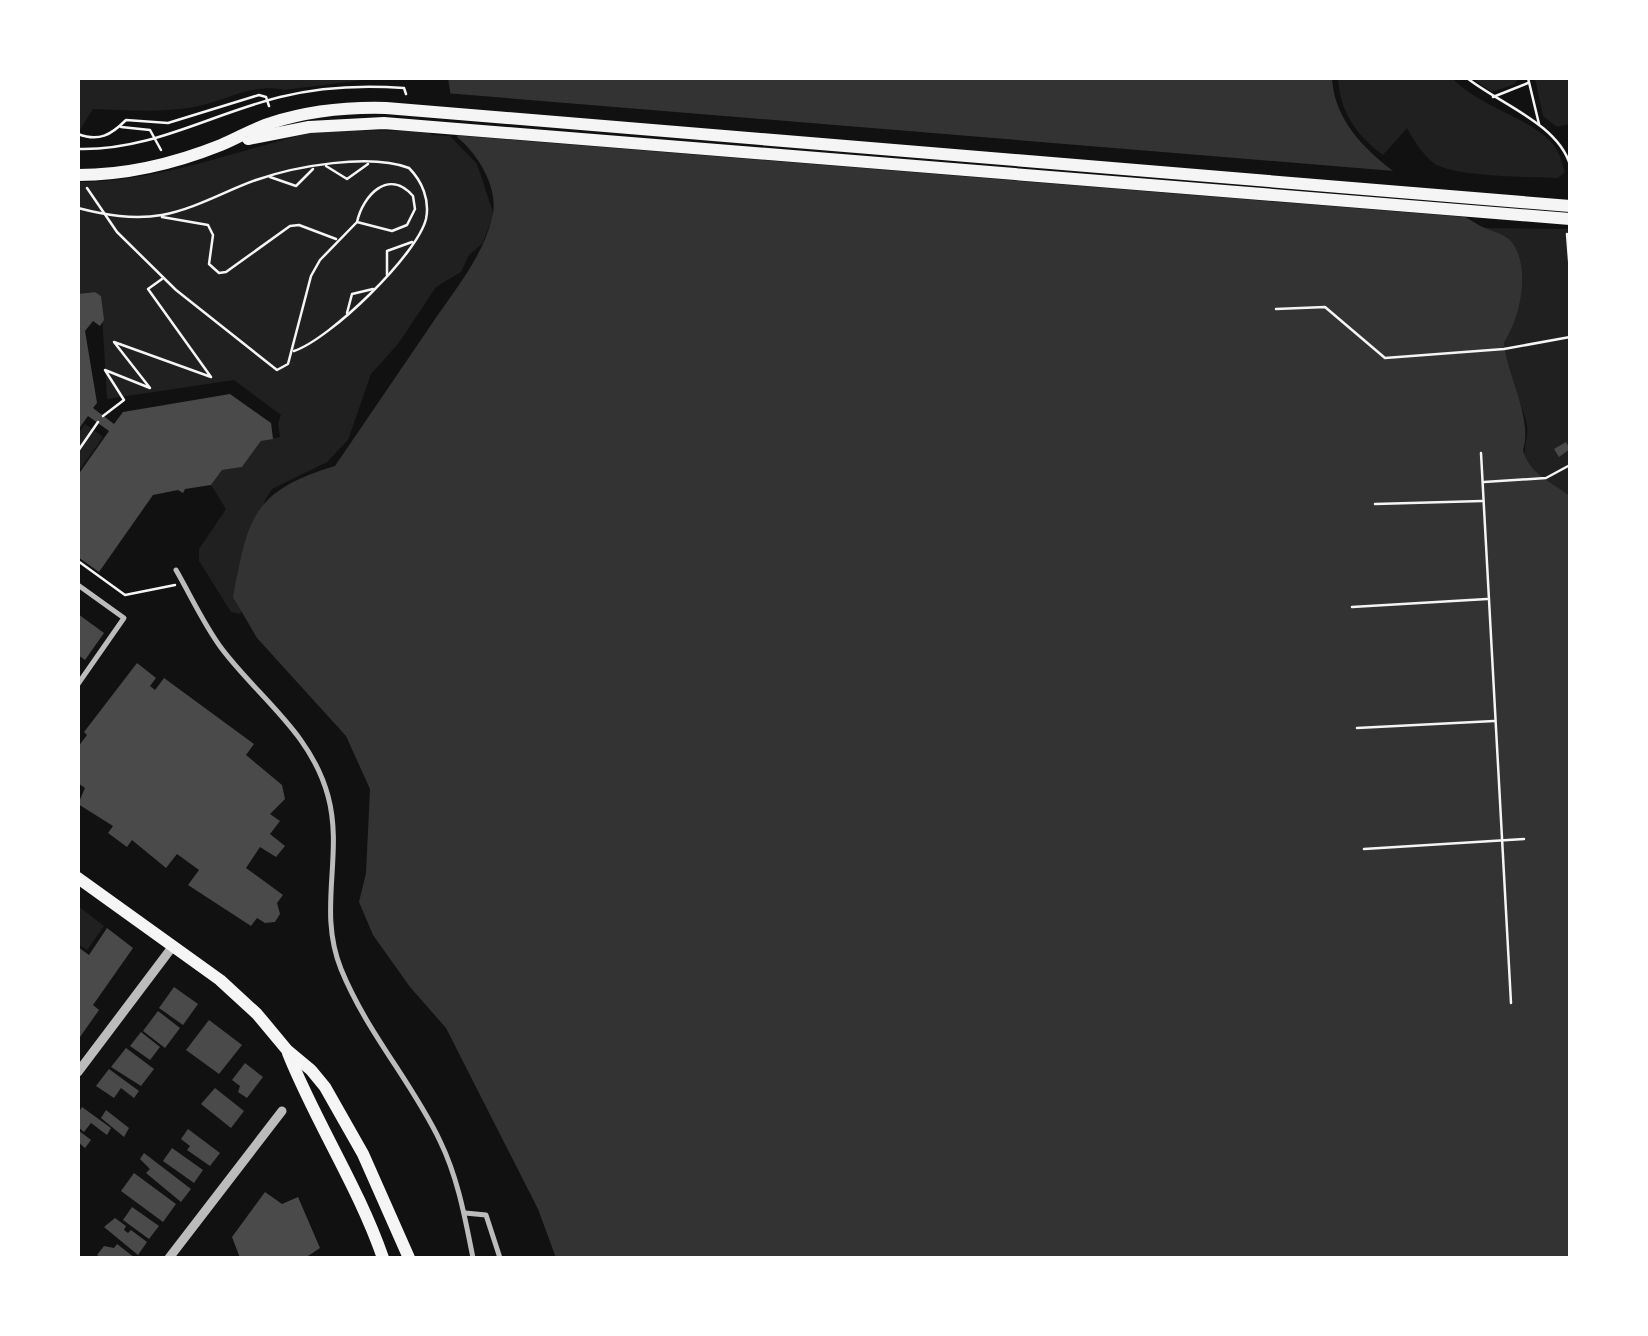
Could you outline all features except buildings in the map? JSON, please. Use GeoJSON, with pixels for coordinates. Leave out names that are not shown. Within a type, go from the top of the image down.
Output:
{"type":"FeatureCollection","features":[{"type":"Feature","properties":{"kind":"main road"},"geometry":{"type":"LineString","coordinates":[[219,146],[267,124],[304,114],[406,102],[1570,206]]}},
{"type":"Feature","properties":{"kind":"main road"},"geometry":{"type":"LineString","coordinates":[[78,175],[150,166],[309,126],[404,124],[1570,219]]}},
{"type":"Feature","properties":{"kind":"main road"},"geometry":{"type":"LineString","coordinates":[[78,878],[238,995],[326,1087],[369,1167],[409,1258]]}},
{"type":"Feature","properties":{"kind":"main road"},"geometry":{"type":"LineString","coordinates":[[287,1050],[361,1201],[383,1258]]}},
{"type":"Feature","properties":{"kind":"street"},"geometry":{"type":"LineString","coordinates":[[78,1072],[173,946]]}},
{"type":"Feature","properties":{"kind":"street"},"geometry":{"type":"LineString","coordinates":[[170,1258],[282,1111]]}},
{"type":"Feature","properties":{"kind":"lane"},"geometry":{"type":"LineString","coordinates":[[176,570],[220,647],[298,734],[320,772],[332,817],[328,917],[340,967],[377,1039],[440,1141],[464,1213],[473,1258]]}},
{"type":"Feature","properties":{"kind":"lane"},"geometry":{"type":"LineString","coordinates":[[78,585],[124,618],[78,684]]}},
{"type":"Feature","properties":{"kind":"lane"},"geometry":{"type":"LineString","coordinates":[[464,1213],[486,1215],[500,1258]]}},
{"type":"Feature","properties":{"kind":"path"},"geometry":{"type":"LineString","coordinates":[[1467,78],[1557,139],[1570,165]]}},
{"type":"Feature","properties":{"kind":"path"},"geometry":{"type":"LineString","coordinates":[[1492,97],[1528,80],[1540,125]]}},
{"type":"Feature","properties":{"kind":"path"},"geometry":{"type":"LineString","coordinates":[[78,150],[156,140],[268,101],[352,87],[404,88],[406,102]]}},
{"type":"Feature","properties":{"kind":"path"},"geometry":{"type":"LineString","coordinates":[[78,134],[92,138],[110,136],[126,120],[168,123],[258,94],[268,101],[270,112]]}},
{"type":"Feature","properties":{"kind":"path"},"geometry":{"type":"LineString","coordinates":[[120,126],[150,130],[160,151]]}},
{"type":"Feature","properties":{"kind":"path"},"geometry":{"type":"LineString","coordinates":[[325,165],[347,179],[370,162]]}},
{"type":"Feature","properties":{"kind":"path"},"geometry":{"type":"LineString","coordinates":[[156,216],[269,176],[316,166],[370,162],[406,166],[416,176],[427,210],[416,241],[347,314],[303,348],[293,351]]}},
{"type":"Feature","properties":{"kind":"path"},"geometry":{"type":"LineString","coordinates":[[269,176],[296,186],[316,166]]}},
{"type":"Feature","properties":{"kind":"path"},"geometry":{"type":"LineString","coordinates":[[88,188],[106,215],[164,278],[272,369],[286,367],[293,351],[311,276],[338,239],[357,222],[361,208],[376,188],[399,184],[413,196],[413,216],[402,228],[392,231],[357,222]]}},
{"type":"Feature","properties":{"kind":"path"},"geometry":{"type":"LineString","coordinates":[[78,208],[106,215],[156,216],[208,225],[213,235],[209,264],[219,272],[226,272],[290,226],[299,225],[338,239]]}},
{"type":"Feature","properties":{"kind":"path"},"geometry":{"type":"LineString","coordinates":[[387,276],[386,251],[416,241]]}},
{"type":"Feature","properties":{"kind":"path"},"geometry":{"type":"LineString","coordinates":[[103,416],[124,400],[105,370],[150,388],[114,342],[211,378],[148,289],[164,278]]}},
{"type":"Feature","properties":{"kind":"path"},"geometry":{"type":"LineString","coordinates":[[347,314],[352,294],[375,288]]}},
{"type":"Feature","properties":{"kind":"path"},"geometry":{"type":"LineString","coordinates":[[1276,310],[1325,307],[1384,358],[1504,349],[1570,337]]}},
{"type":"Feature","properties":{"kind":"path"},"geometry":{"type":"LineString","coordinates":[[78,451],[98,422]]}},
{"type":"Feature","properties":{"kind":"path"},"geometry":{"type":"LineString","coordinates":[[1481,453],[1511,1004]]}},
{"type":"Feature","properties":{"kind":"path"},"geometry":{"type":"LineString","coordinates":[[1482,482],[1546,478],[1570,465]]}},
{"type":"Feature","properties":{"kind":"path"},"geometry":{"type":"LineString","coordinates":[[1375,504],[1483,501]]}},
{"type":"Feature","properties":{"kind":"path"},"geometry":{"type":"LineString","coordinates":[[78,562],[125,594],[184,583]]}},
{"type":"Feature","properties":{"kind":"path"},"geometry":{"type":"LineString","coordinates":[[1352,606],[1489,599]]}},
{"type":"Feature","properties":{"kind":"path"},"geometry":{"type":"LineString","coordinates":[[1356,728],[1496,721]]}},
{"type":"Feature","properties":{"kind":"path"},"geometry":{"type":"LineString","coordinates":[[1364,849],[1524,839]]}},
{"type":"Feature","properties":{"kind":"shaded area"},"geometry":{"type":"Polygon","coordinates":[[[78,78],[378,78],[284,90],[262,89],[182,109],[93,109],[78,133],[78,78]]]}},
{"type":"Feature","properties":{"kind":"shaded area"},"geometry":{"type":"Polygon","coordinates":[[[448,78],[1332,78],[1337,104],[1365,147],[1408,181],[1511,241],[1521,264],[1522,278],[1519,307],[1504,343],[1525,425],[1523,450],[1536,472],[1570,496],[1570,1258],[556,1258],[538,1209],[446,1028],[410,987],[373,935],[359,902],[366,873],[370,789],[346,736],[257,638],[233,597],[244,547],[258,511],[286,486],[335,466],[482,247],[492,218],[493,196],[479,162],[457,137],[448,78]]]}},
{"type":"Feature","properties":{"kind":"shaded area"},"geometry":{"type":"Polygon","coordinates":[[[1338,78],[1452,78],[1476,97],[1542,134],[1557,149],[1565,172],[1558,178],[1496,176],[1448,169],[1429,159],[1407,128],[1383,155],[1351,122],[1338,78]]]}},
{"type":"Feature","properties":{"kind":"shaded area"},"geometry":{"type":"Polygon","coordinates":[[[1472,78],[1518,78],[1515,84],[1492,92],[1472,78]]]}},
{"type":"Feature","properties":{"kind":"shaded area"},"geometry":{"type":"Polygon","coordinates":[[[1535,78],[1570,78],[1570,124],[1557,127],[1543,116],[1535,78]]]}},
{"type":"Feature","properties":{"kind":"shaded area"},"geometry":{"type":"Polygon","coordinates":[[[323,130],[430,131],[431,135],[450,136],[477,164],[494,215],[482,244],[469,255],[461,272],[436,287],[398,344],[371,374],[348,440],[327,462],[272,489],[265,500],[241,585],[244,607],[240,614],[231,612],[199,561],[199,549],[226,509],[211,485],[222,470],[242,467],[261,441],[280,437],[281,415],[234,380],[107,399],[101,296],[95,292],[78,294],[78,182],[171,170],[323,130]]]}},
{"type":"Feature","properties":{"kind":"shaded area"},"geometry":{"type":"Polygon","coordinates":[[[1483,228],[1570,229],[1570,496],[1536,474],[1526,459],[1527,426],[1508,374],[1504,343],[1516,308],[1513,245],[1507,237],[1483,228]]]}},
{"type":"Feature","properties":{"kind":"shaded area"},"geometry":{"type":"Polygon","coordinates":[[[85,424],[103,437],[78,472],[78,434],[85,424]]]}},
{"type":"Feature","properties":{"kind":"shaded area"},"geometry":{"type":"Polygon","coordinates":[[[78,906],[104,926],[87,950],[78,944],[78,906]]]}},
{"type":"Feature","properties":{"kind":"pier"},"geometry":{"type":"Polygon","coordinates":[[[445,93],[1406,172],[1477,218],[452,135],[445,93]]]}}]}
